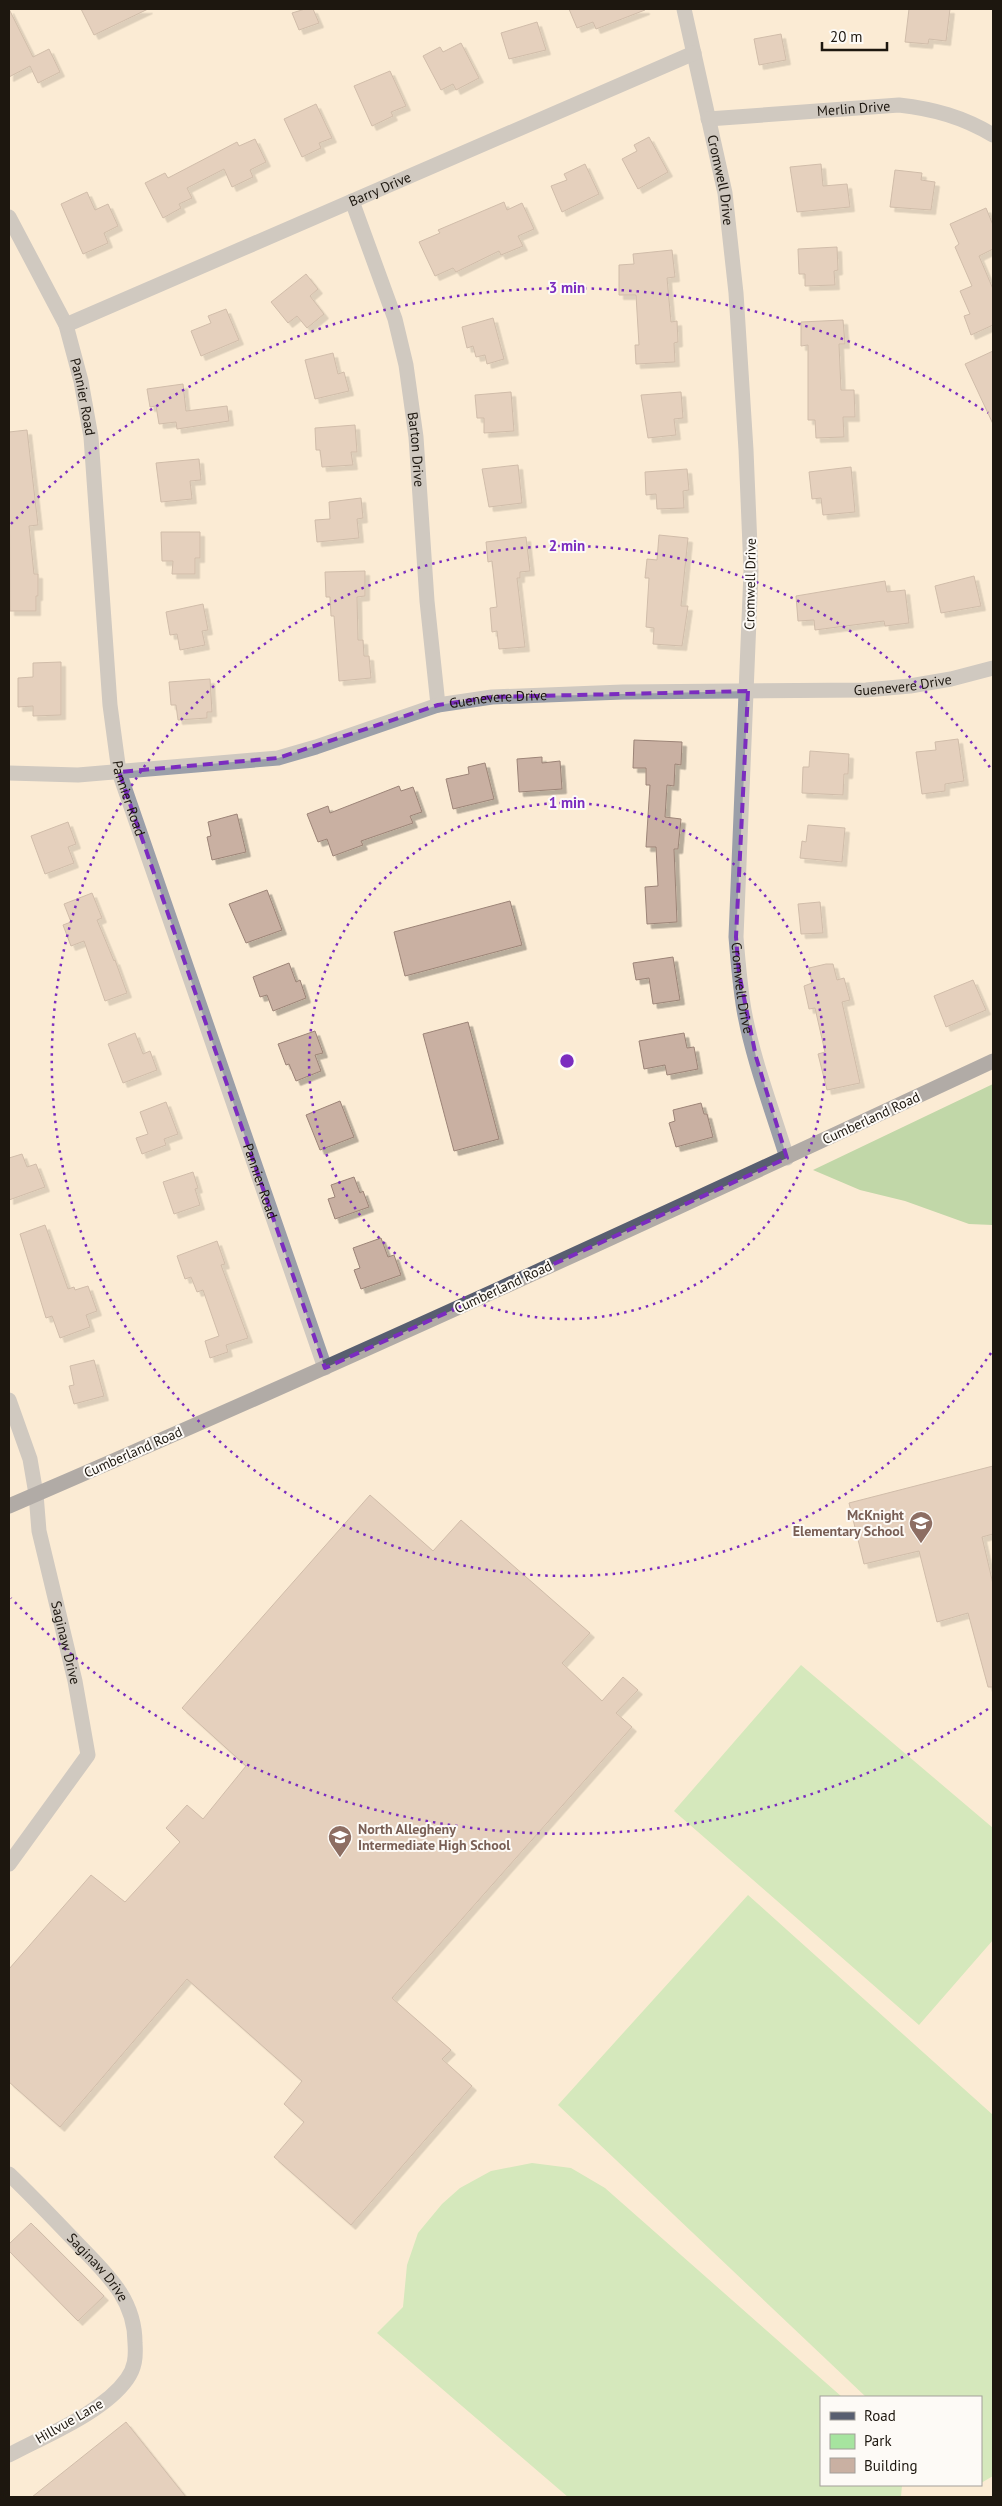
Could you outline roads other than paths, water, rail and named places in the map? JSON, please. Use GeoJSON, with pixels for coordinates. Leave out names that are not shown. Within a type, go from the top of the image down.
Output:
{"type":"FeatureCollection","features":[{"type":"Feature","properties":{"kind":"main road","name":"Cumberland Road"},"geometry":{"type":"LineString","coordinates":[[9,1506],[325,1368],[786,1158],[993,1060]]}},
{"type":"Feature","properties":{"kind":"street","name":"Cromwell Drive"},"geometry":{"type":"LineString","coordinates":[[684,9],[725,193],[736,293],[750,521],[748,691],[736,937],[739,973],[744,1012],[786,1158]]}},
{"type":"Feature","properties":{"kind":"street","name":"Barry Drive"},"geometry":{"type":"LineString","coordinates":[[66,325],[694,52]]}},
{"type":"Feature","properties":{"kind":"street","name":"Merlin Drive"},"geometry":{"type":"LineString","coordinates":[[708,119],[899,105],[931,108],[955,116],[993,135]]}},
{"type":"Feature","properties":{"kind":"street","name":"Barton Drive"},"geometry":{"type":"LineString","coordinates":[[352,201],[395,319],[406,365],[416,437],[427,601],[438,705]]}},
{"type":"Feature","properties":{"kind":"street","name":"Pannier Road"},"geometry":{"type":"LineString","coordinates":[[9,217],[66,325],[81,381],[91,437],[110,705],[119,772],[325,1368]]}},
{"type":"Feature","properties":{"kind":"street","name":"Guenevere Drive"},"geometry":{"type":"LineString","coordinates":[[9,773],[78,775],[278,758],[316,748],[438,705],[492,697],[866,690],[951,680],[993,668]]}},
{"type":"Feature","properties":{"kind":"street","name":"Saginaw Drive"},"geometry":{"type":"LineString","coordinates":[[9,1400],[30,1459],[36,1494],[39,1531],[75,1681],[88,1755],[9,1864]]}},
{"type":"Feature","properties":{"kind":"street","name":"Saginaw Drive"},"geometry":{"type":"LineString","coordinates":[[9,2174],[35,2198],[109,2277],[128,2305],[134,2320],[136,2352],[134,2367],[126,2381]]}},
{"type":"Feature","properties":{"kind":"street","name":"Hillvue Lane"},"geometry":{"type":"LineString","coordinates":[[9,2455],[91,2410],[126,2381]]}},
{"type":"Feature","properties":{"kind":"place","name":"McKnight Elementary School"},"geometry":{"type":"Point","coordinates":[921,1544]}},
{"type":"Feature","properties":{"kind":"place","name":"North Allegheny Intermediate High School"},"geometry":{"type":"Point","coordinates":[340,1858]}}]}
